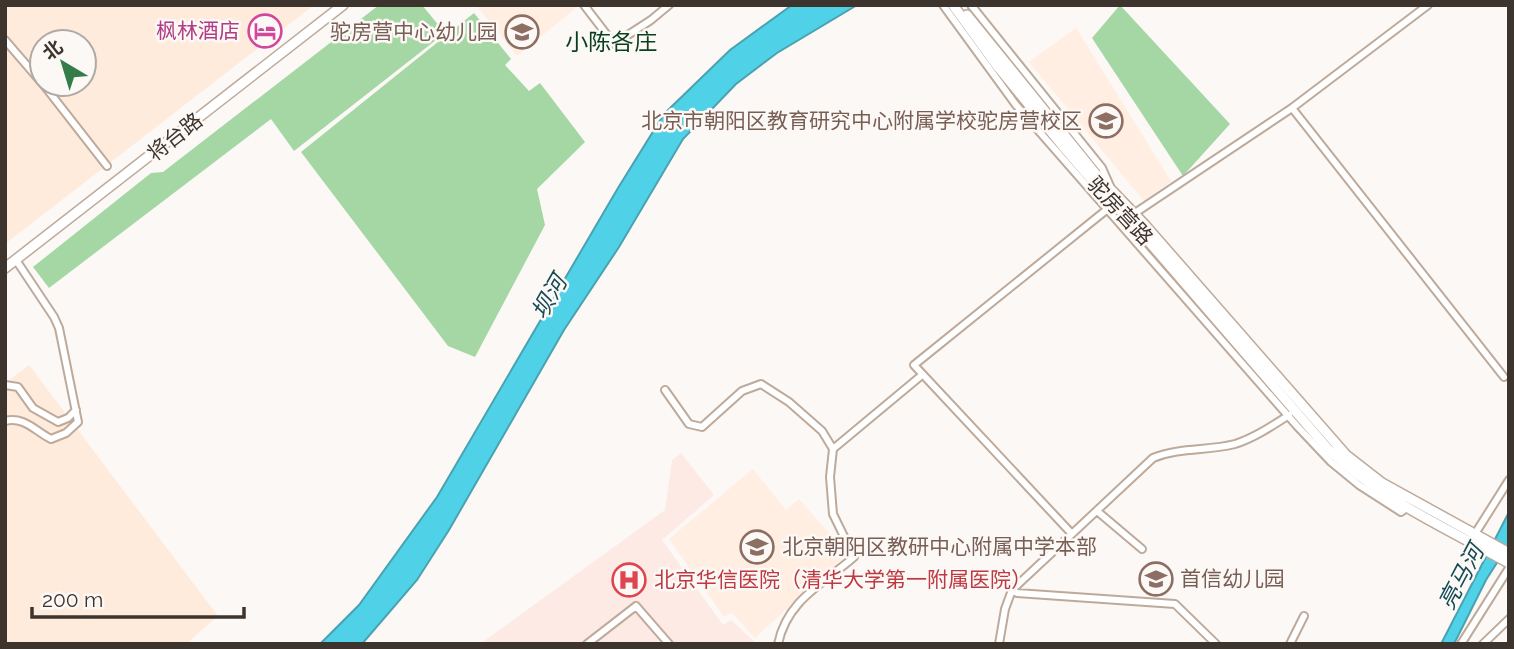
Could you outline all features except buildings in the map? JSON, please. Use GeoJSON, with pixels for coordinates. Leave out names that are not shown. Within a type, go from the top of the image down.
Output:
{"type":"FeatureCollection","features":[{"type":"Feature","properties":{"kind":"street","name":"将台路"},"geometry":{"type":"LineString","coordinates":[[5,268],[343,5]]}},
{"type":"Feature","properties":{"kind":"street"},"geometry":{"type":"LineString","coordinates":[[584,5],[614,44],[651,20],[668,5]]}},
{"type":"Feature","properties":{"kind":"street"},"geometry":{"type":"LineString","coordinates":[[943,5],[1016,105],[1328,449],[1380,491],[1509,553]]}},
{"type":"Feature","properties":{"kind":"street","name":"驼房营路"},"geometry":{"type":"LineString","coordinates":[[953,5],[998,67],[1110,207],[1131,215]]}},
{"type":"Feature","properties":{"kind":"street","name":"驼房营路"},"geometry":{"type":"LineString","coordinates":[[960,5],[1022,84],[1295,411]]}},
{"type":"Feature","properties":{"kind":"street"},"geometry":{"type":"LineString","coordinates":[[971,5],[1102,168],[1112,191]]}},
{"type":"Feature","properties":{"kind":"street"},"geometry":{"type":"LineString","coordinates":[[1131,215],[1292,108],[1428,5]]}},
{"type":"Feature","properties":{"kind":"street"},"geometry":{"type":"LineString","coordinates":[[5,40],[28,67]]}},
{"type":"Feature","properties":{"kind":"street"},"geometry":{"type":"LineString","coordinates":[[53,98],[107,166]]}},
{"type":"Feature","properties":{"kind":"street"},"geometry":{"type":"LineString","coordinates":[[1292,108],[1504,377]]}},
{"type":"Feature","properties":{"kind":"street"},"geometry":{"type":"LineString","coordinates":[[1072,534],[914,365],[1110,207]]}},
{"type":"Feature","properties":{"kind":"street"},"geometry":{"type":"LineString","coordinates":[[5,421],[25,421],[37,432],[51,439],[66,433],[78,422],[59,328],[16,260]]}},
{"type":"Feature","properties":{"kind":"street"},"geometry":{"type":"LineString","coordinates":[[834,450],[922,375]]}},
{"type":"Feature","properties":{"kind":"street"},"geometry":{"type":"LineString","coordinates":[[5,384],[18,387],[33,408],[58,422],[76,411]]}},
{"type":"Feature","properties":{"kind":"street"},"geometry":{"type":"LineString","coordinates":[[665,390],[689,424],[702,427],[742,391],[761,384],[789,402],[822,431],[834,450],[830,477],[833,514],[854,557],[810,591],[786,617],[778,644]]}},
{"type":"Feature","properties":{"kind":"street"},"geometry":{"type":"LineString","coordinates":[[999,644],[1004,609],[1012,590],[1153,458],[1168,452],[1234,444],[1268,428],[1295,411]]}},
{"type":"Feature","properties":{"kind":"street"},"geometry":{"type":"LineString","coordinates":[[1295,411],[1365,471],[1473,538],[1509,566],[1462,641],[1471,644]]}},
{"type":"Feature","properties":{"kind":"street"},"geometry":{"type":"LineString","coordinates":[[1473,538],[1509,480]]}},
{"type":"Feature","properties":{"kind":"street"},"geometry":{"type":"LineString","coordinates":[[1097,511],[1142,549]]}},
{"type":"Feature","properties":{"kind":"street"},"geometry":{"type":"LineString","coordinates":[[1012,590],[1017,593],[1175,604],[1216,644]]}},
{"type":"Feature","properties":{"kind":"street"},"geometry":{"type":"LineString","coordinates":[[587,644],[636,606],[669,644]]}},
{"type":"Feature","properties":{"kind":"street"},"geometry":{"type":"LineString","coordinates":[[1290,644],[1304,616]]}},
{"type":"Feature","properties":{"kind":"street"},"geometry":{"type":"LineString","coordinates":[[1483,644],[1509,619]]}},
{"type":"Feature","properties":{"kind":"shaded area"},"geometry":{"type":"Polygon","coordinates":[[[5,5],[314,5],[5,244],[5,5]]]}},
{"type":"Feature","properties":{"kind":"shaded area","name":"驼房营中心幼儿园"},"geometry":{"type":"Polygon","coordinates":[[[476,5],[575,5],[577,7],[517,56],[476,5]]]}},
{"type":"Feature","properties":{"kind":"shaded area","name":"北京市朝阳区教育研究中心附属学校驼房营校区"},"geometry":{"type":"Polygon","coordinates":[[[1076,28],[1171,181],[1144,201],[1029,62],[1076,28]]]}},
{"type":"Feature","properties":{"kind":"shaded area"},"geometry":{"type":"Polygon","coordinates":[[[29,365],[218,616],[186,644],[5,644],[5,383],[29,365]]]}},
{"type":"Feature","properties":{"kind":"shaded area","name":"北京华信医院（清华大学第一附属医院）"},"geometry":{"type":"Polygon","coordinates":[[[681,453],[714,495],[662,540],[723,625],[731,620],[757,644],[480,644],[665,510],[672,460],[681,453]]]}},
{"type":"Feature","properties":{"kind":"shaded area","name":"北京朝阳区教研中心附属中学本部"},"geometry":{"type":"Polygon","coordinates":[[[753,469],[786,510],[799,499],[847,554],[755,638],[732,613],[724,617],[669,539],[753,469]]]}},
{"type":"Feature","properties":{"kind":"green space"},"geometry":{"type":"Polygon","coordinates":[[[379,5],[422,5],[445,33],[294,151],[271,119],[49,288],[33,267],[151,173],[163,172],[379,5]]]}},
{"type":"Feature","properties":{"kind":"green space"},"geometry":{"type":"Polygon","coordinates":[[[1120,5],[1230,124],[1183,176],[1092,38],[1120,5]]]}},
{"type":"Feature","properties":{"kind":"green space"},"geometry":{"type":"Polygon","coordinates":[[[474,13],[511,59],[505,65],[529,91],[540,83],[585,142],[537,189],[545,225],[475,357],[448,346],[301,152],[474,13]]]}},
{"type":"Feature","properties":{"kind":"water"},"geometry":{"type":"Polygon","coordinates":[[[792,5],[857,5],[777,53],[736,84],[683,139],[619,247],[564,330],[449,530],[417,580],[362,644],[320,644],[359,605],[437,497],[664,114],[730,50],[792,5]]]}},
{"type":"Feature","properties":{"kind":"water"},"geometry":{"type":"Polygon","coordinates":[[[1509,512],[1509,544],[1486,580],[1454,644],[1441,644],[1509,512]]]}},
{"type":"Feature","properties":{"kind":"place","name":"枫林酒店"},"geometry":{"type":"Point","coordinates":[265,31]}},
{"type":"Feature","properties":{"kind":"place","name":"驼房营中心幼儿园"},"geometry":{"type":"Point","coordinates":[522,32]}},
{"type":"Feature","properties":{"kind":"place","name":"北京市朝阳区教育研究中心附属学校驼房营校区"},"geometry":{"type":"Point","coordinates":[1106,121]}},
{"type":"Feature","properties":{"kind":"place","name":"北京朝阳区教研中心附属中学本部"},"geometry":{"type":"Point","coordinates":[757,547]}},
{"type":"Feature","properties":{"kind":"place","name":"首信幼儿园"},"geometry":{"type":"Point","coordinates":[1156,579]}},
{"type":"Feature","properties":{"kind":"place","name":"北京华信医院（清华大学第一附属医院）"},"geometry":{"type":"Point","coordinates":[629,580]}},
{"type":"Feature","properties":{"kind":"district","name":"小陈各庄"},"geometry":{"type":"Point","coordinates":[611,42]}},
{"type":"Feature","properties":{"kind":"water label","name":"坝河"},"geometry":{"type":"Point","coordinates":[549,297]}},
{"type":"Feature","properties":{"kind":"water label","name":"亮马河"},"geometry":{"type":"Point","coordinates":[1461,577]}}]}
